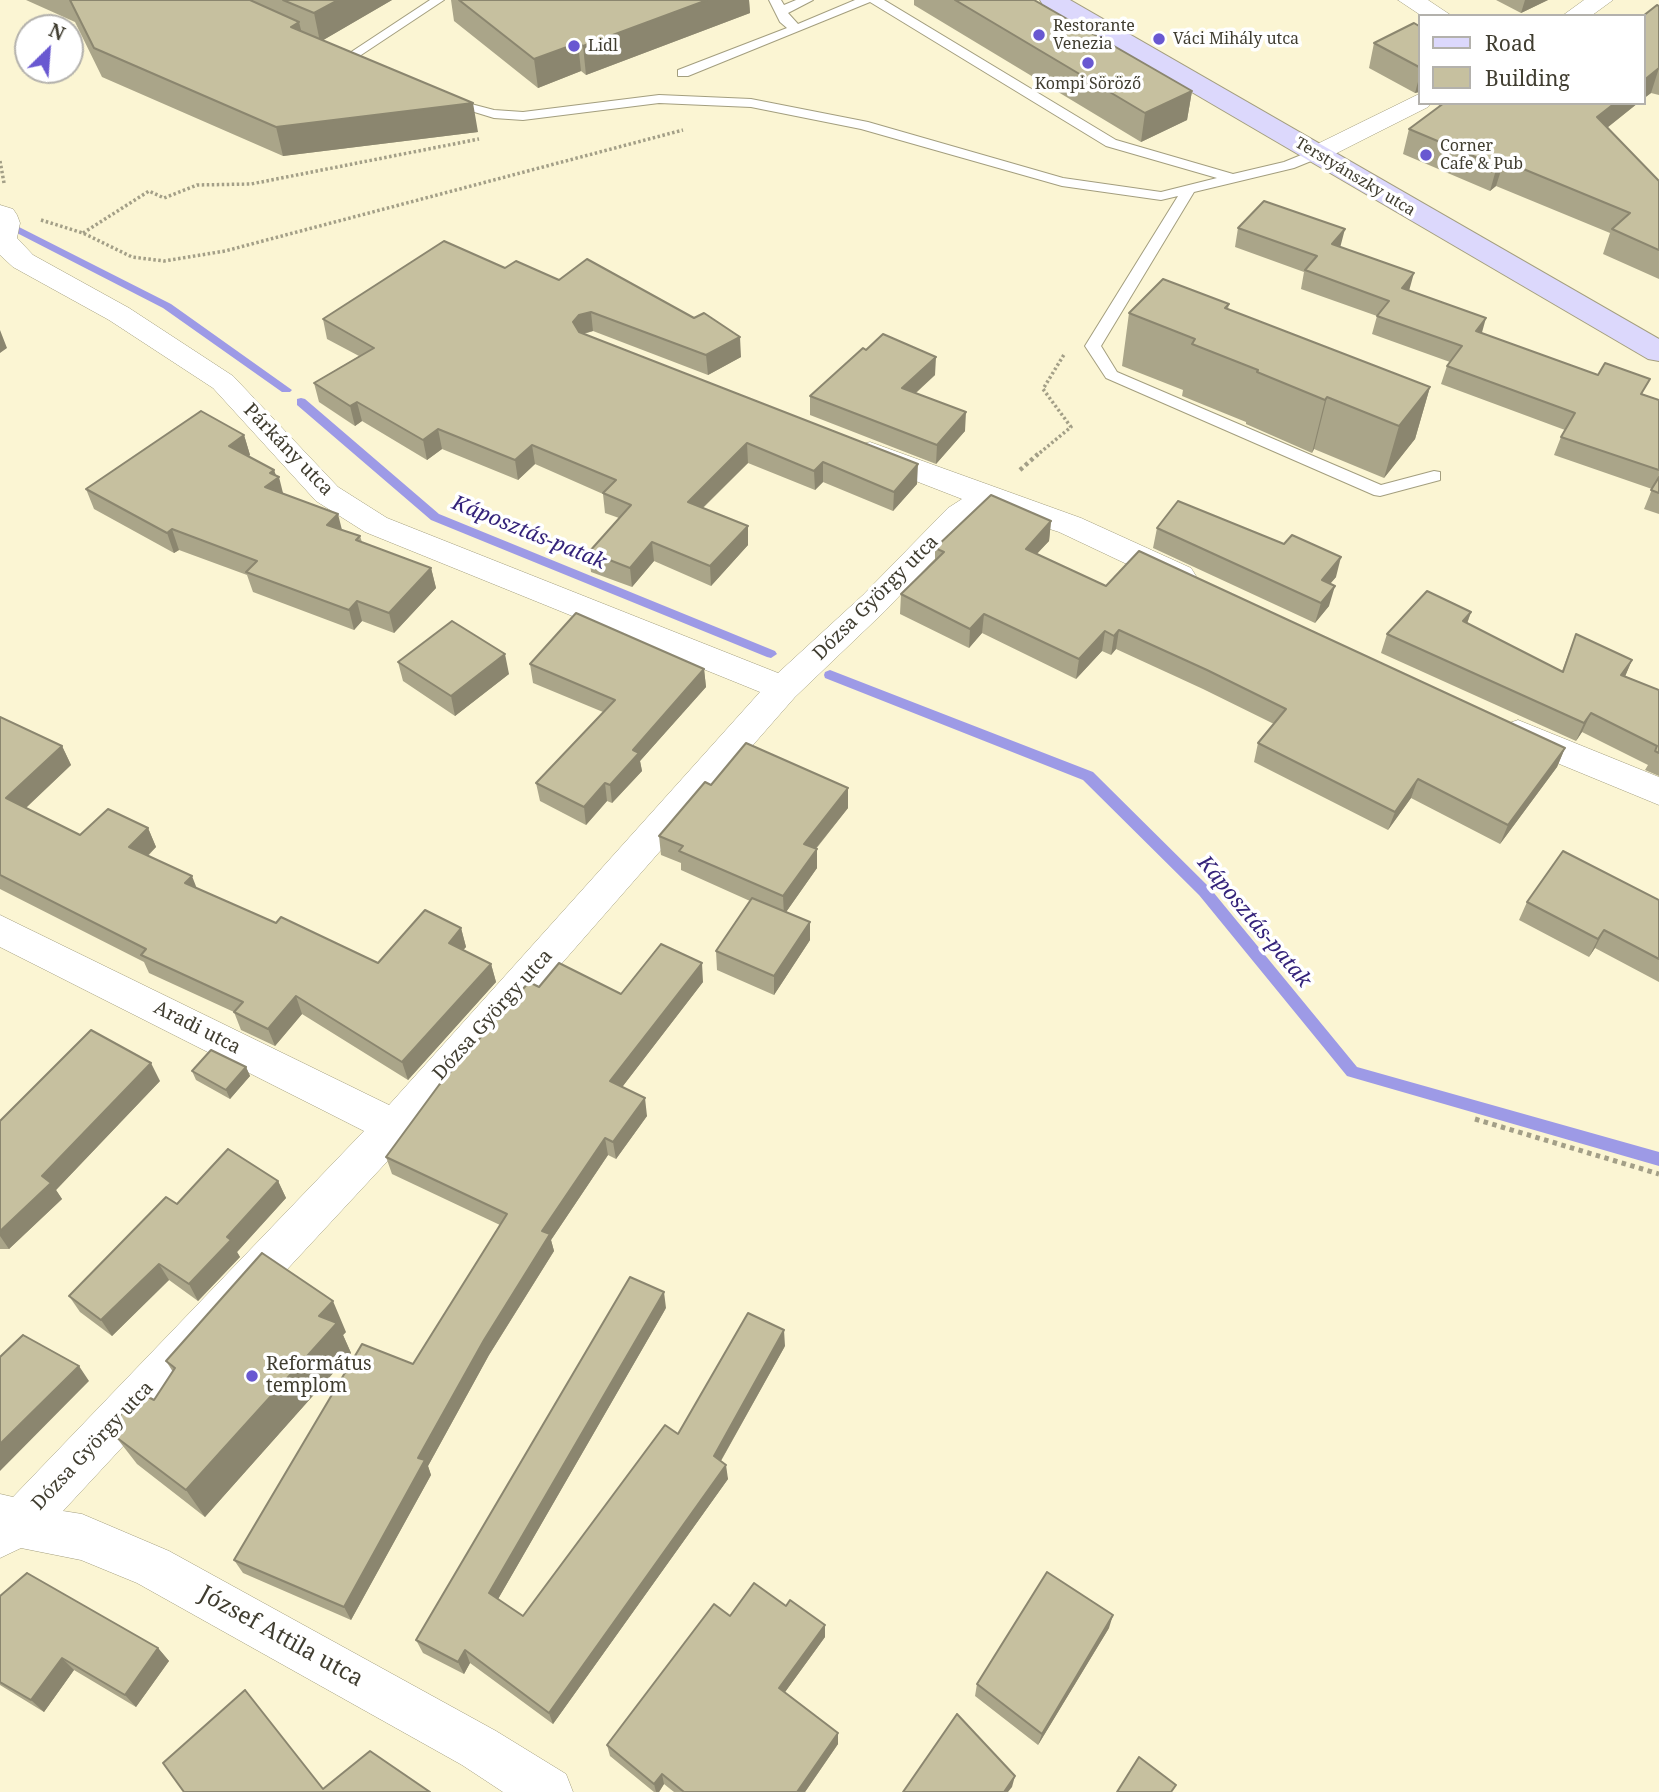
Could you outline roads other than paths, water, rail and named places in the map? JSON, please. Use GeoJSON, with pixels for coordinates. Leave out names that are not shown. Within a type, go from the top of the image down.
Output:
{"type":"FeatureCollection","features":[{"type":"Feature","properties":{"kind":"main road","name":"Terstyánszky utca"},"geometry":{"type":"LineString","coordinates":[[1052,0],[1659,352]]}},
{"type":"Feature","properties":{"kind":"street"},"geometry":{"type":"LineString","coordinates":[[1410,0],[1436,14]]}},
{"type":"Feature","properties":{"kind":"street"},"geometry":{"type":"LineString","coordinates":[[1577,14],[1601,0]]}},
{"type":"Feature","properties":{"kind":"street"},"geometry":{"type":"LineString","coordinates":[[1316,155],[1418,103]]}},
{"type":"Feature","properties":{"kind":"street","name":"Párkány utca"},"geometry":{"type":"LineString","coordinates":[[0,213],[4,215],[7,223],[3,238],[23,261],[119,314],[223,382],[327,494],[376,525],[783,688]]}},
{"type":"Feature","properties":{"kind":"street"},"geometry":{"type":"LineString","coordinates":[[848,443],[988,498],[1070,525],[1205,587]]}},
{"type":"Feature","properties":{"kind":"street","name":"Dózsa György utca"},"geometry":{"type":"LineString","coordinates":[[6,1524],[394,1127],[783,688],[874,603],[958,515],[988,498]]}},
{"type":"Feature","properties":{"kind":"street"},"geometry":{"type":"LineString","coordinates":[[1487,718],[1659,792]]}},
{"type":"Feature","properties":{"kind":"street","name":"Aradi utca"},"geometry":{"type":"LineString","coordinates":[[0,930],[394,1127]]}},
{"type":"Feature","properties":{"kind":"street","name":"József Attila utca"},"geometry":{"type":"LineString","coordinates":[[6,1524],[82,1537],[153,1567],[479,1748],[548,1792]]}},
{"type":"Feature","properties":{"kind":"lane"},"geometry":{"type":"LineString","coordinates":[[369,69],[339,57],[438,0]]}},
{"type":"Feature","properties":{"kind":"lane"},"geometry":{"type":"LineString","coordinates":[[797,29],[786,22],[778,6],[807,0]]}},
{"type":"Feature","properties":{"kind":"lane"},"geometry":{"type":"LineString","coordinates":[[683,73],[866,0]]}},
{"type":"Feature","properties":{"kind":"lane"},"geometry":{"type":"LineString","coordinates":[[875,0],[1111,143],[1234,179]]}},
{"type":"Feature","properties":{"kind":"lane"},"geometry":{"type":"LineString","coordinates":[[442,99],[466,109],[523,116],[659,99],[751,103],[863,125],[1062,182],[1161,196],[1187,192],[1295,164],[1316,155]]}},
{"type":"Feature","properties":{"kind":"lane"},"geometry":{"type":"LineString","coordinates":[[1187,192],[1093,345],[1111,375],[1380,491],[1434,476]]}},
{"type":"Feature","properties":{"kind":"waterway","name":"Káposztás-patak"},"geometry":{"type":"LineString","coordinates":[[19,230],[167,306],[286,390]]}},
{"type":"Feature","properties":{"kind":"waterway","name":"Káposztás-patak"},"geometry":{"type":"LineString","coordinates":[[301,402],[435,517],[771,654]]}},
{"type":"Feature","properties":{"kind":"waterway","name":"Káposztás-patak"},"geometry":{"type":"LineString","coordinates":[[830,675],[1088,776],[1204,891],[1352,1072],[1659,1159]]}},
{"type":"Feature","properties":{"kind":"place","name":"Restorante Venezia"},"geometry":{"type":"Point","coordinates":[1039,35]}},
{"type":"Feature","properties":{"kind":"place","name":"Váci Mihály utca"},"geometry":{"type":"Point","coordinates":[1159,39]}},
{"type":"Feature","properties":{"kind":"place","name":"Lidl"},"geometry":{"type":"Point","coordinates":[574,46]}},
{"type":"Feature","properties":{"kind":"place","name":"Kompi Söröző"},"geometry":{"type":"Point","coordinates":[1088,63]}},
{"type":"Feature","properties":{"kind":"place","name":"Corner Cafe & Pub"},"geometry":{"type":"Point","coordinates":[1426,155]}},
{"type":"Feature","properties":{"kind":"place","name":"Református templom"},"geometry":{"type":"Point","coordinates":[252,1376]}}]}
